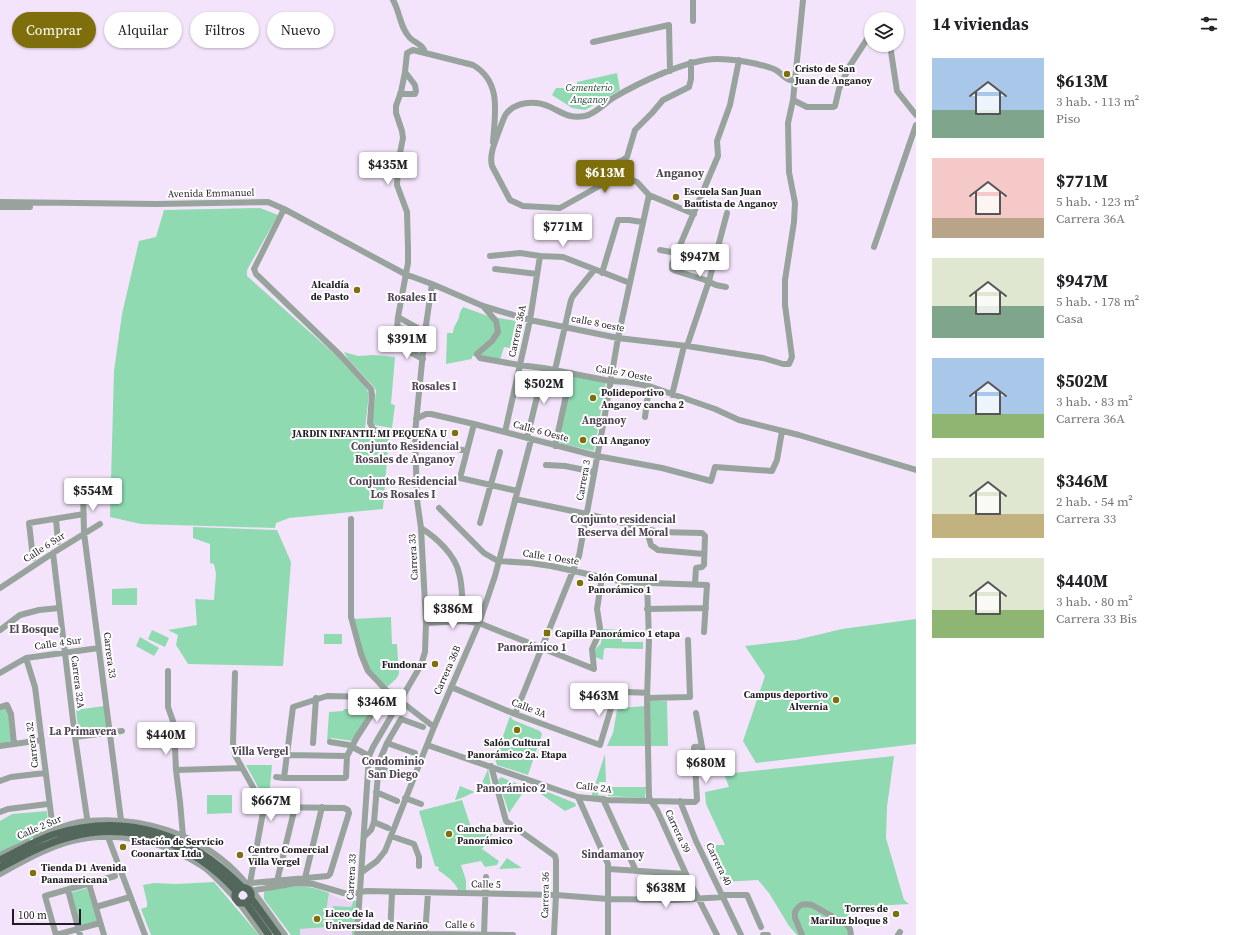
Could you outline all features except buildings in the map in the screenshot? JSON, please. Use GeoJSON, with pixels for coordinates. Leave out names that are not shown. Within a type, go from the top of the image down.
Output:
{"type":"FeatureCollection","features":[{"type":"Feature","properties":{"kind":"main road"},"geometry":{"type":"LineString","coordinates":[[0,868],[55,842],[102,825],[130,827],[156,832],[192,846],[214,861],[245,893],[278,935]]}},
{"type":"Feature","properties":{"kind":"main road"},"geometry":{"type":"LineString","coordinates":[[0,860],[42,838],[60,833],[89,829]]}},
{"type":"Feature","properties":{"kind":"main road"},"geometry":{"type":"LineString","coordinates":[[245,893],[269,935]]}},
{"type":"Feature","properties":{"kind":"street"},"geometry":{"type":"LineString","coordinates":[[393,0],[403,27],[410,38],[424,48],[425,53]]}},
{"type":"Feature","properties":{"kind":"street"},"geometry":{"type":"LineString","coordinates":[[693,0],[693,20]]}},
{"type":"Feature","properties":{"kind":"street"},"geometry":{"type":"LineString","coordinates":[[803,0],[793,100],[807,107],[835,106],[839,89],[849,67],[864,44]]}},
{"type":"Feature","properties":{"kind":"street"},"geometry":{"type":"LineString","coordinates":[[593,42],[669,25],[670,71]]}},
{"type":"Feature","properties":{"kind":"street"},"geometry":{"type":"LineString","coordinates":[[423,359],[399,346],[396,340],[398,317],[408,263],[407,212],[397,184],[398,163],[403,138],[396,113],[396,106],[405,72],[407,53],[413,50],[473,65],[487,77],[496,100],[492,142],[494,144]]}},
{"type":"Feature","properties":{"kind":"street"},"geometry":{"type":"LineString","coordinates":[[891,52],[897,90],[916,116]]}},
{"type":"Feature","properties":{"kind":"street"},"geometry":{"type":"LineString","coordinates":[[619,175],[560,208],[523,206],[510,200],[490,161],[494,144],[506,114],[516,106],[528,102],[547,105],[565,115],[577,117],[587,116],[614,98],[644,82],[692,62],[718,59],[739,60],[774,69],[785,79],[794,81]]}},
{"type":"Feature","properties":{"kind":"street"},"geometry":{"type":"LineString","coordinates":[[726,286],[716,285],[672,269],[672,264],[718,156],[717,141],[731,101],[739,60]]}},
{"type":"Feature","properties":{"kind":"street"},"geometry":{"type":"LineString","coordinates":[[692,62],[689,87],[660,102],[652,113],[635,130],[627,157],[609,166],[619,175],[637,182],[649,195],[694,214]]}},
{"type":"Feature","properties":{"kind":"street"},"geometry":{"type":"LineString","coordinates":[[400,94],[415,94],[416,92],[415,85],[405,72]]}},
{"type":"Feature","properties":{"kind":"street","name":"calle 8 oeste"},"geometry":{"type":"LineString","coordinates":[[405,276],[432,284],[483,306],[530,320],[618,338],[686,346],[763,358],[783,364],[790,364],[792,357],[785,305],[785,293],[788,252],[794,222],[795,202],[789,172],[788,128],[793,100]]}},
{"type":"Feature","properties":{"kind":"street"},"geometry":{"type":"LineString","coordinates":[[874,247],[916,125]]}},
{"type":"Feature","properties":{"kind":"street","name":"Carrera 3"},"geometry":{"type":"LineString","coordinates":[[515,714],[579,556],[618,338],[649,195]]}},
{"type":"Feature","properties":{"kind":"street","name":"Avenida Emmanuel"},"geometry":{"type":"LineString","coordinates":[[0,202],[148,204],[268,202],[405,276]]}},
{"type":"Feature","properties":{"kind":"street","name":"Avenida Emmanuel"},"geometry":{"type":"LineString","coordinates":[[0,207],[268,205],[284,210]]}},
{"type":"Feature","properties":{"kind":"street"},"geometry":{"type":"LineString","coordinates":[[284,210],[254,269],[256,274],[341,356],[371,389],[370,423],[373,429],[378,431],[415,433]]}},
{"type":"Feature","properties":{"kind":"street"},"geometry":{"type":"LineString","coordinates":[[672,395],[686,346],[708,281],[727,213]]}},
{"type":"Feature","properties":{"kind":"street"},"geometry":{"type":"LineString","coordinates":[[602,273],[618,220],[642,222]]}},
{"type":"Feature","properties":{"kind":"street"},"geometry":{"type":"LineString","coordinates":[[660,250],[677,253]]}},
{"type":"Feature","properties":{"kind":"street"},"geometry":{"type":"LineString","coordinates":[[490,256],[520,253],[563,257],[630,283]]}},
{"type":"Feature","properties":{"kind":"street","name":"Carrera 36A"},"geometry":{"type":"LineString","coordinates":[[504,432],[530,320],[540,256]]}},
{"type":"Feature","properties":{"kind":"street"},"geometry":{"type":"LineString","coordinates":[[495,269],[537,274]]}},
{"type":"Feature","properties":{"kind":"street"},"geometry":{"type":"LineString","coordinates":[[555,370],[573,296],[594,270]]}},
{"type":"Feature","properties":{"kind":"street","name":"Carrera 33"},"geometry":{"type":"LineString","coordinates":[[358,933],[370,756],[373,747],[421,665],[425,652],[426,623],[421,528],[417,500],[415,433],[425,332],[432,284]]}},
{"type":"Feature","properties":{"kind":"street","name":"Calle 7 Oeste"},"geometry":{"type":"LineString","coordinates":[[483,306],[496,322],[498,332],[492,341],[477,354],[480,358],[544,368],[610,381],[649,386],[715,409],[739,420],[811,439],[916,470]]}},
{"type":"Feature","properties":{"kind":"street"},"geometry":{"type":"LineString","coordinates":[[398,317],[425,332]]}},
{"type":"Feature","properties":{"kind":"street","name":"Carrera 36B"},"geometry":{"type":"LineString","coordinates":[[362,872],[377,861],[385,851],[434,727],[479,623],[495,576],[518,491],[544,368]]}},
{"type":"Feature","properties":{"kind":"street"},"geometry":{"type":"LineString","coordinates":[[555,446],[570,374]]}},
{"type":"Feature","properties":{"kind":"street"},"geometry":{"type":"LineString","coordinates":[[645,417],[649,386]]}},
{"type":"Feature","properties":{"kind":"street","name":"Calle 6 Oeste"},"geometry":{"type":"LineString","coordinates":[[416,419],[426,414],[431,414],[555,446],[597,456],[662,468],[711,481],[715,467],[772,471],[777,460],[782,431]]}},
{"type":"Feature","properties":{"kind":"street"},"geometry":{"type":"LineString","coordinates":[[474,424],[460,478],[518,491]]}},
{"type":"Feature","properties":{"kind":"street"},"geometry":{"type":"LineString","coordinates":[[452,448],[467,451]]}},
{"type":"Feature","properties":{"kind":"street"},"geometry":{"type":"LineString","coordinates":[[480,523],[500,452]]}},
{"type":"Feature","properties":{"kind":"street"},"geometry":{"type":"LineString","coordinates":[[546,465],[565,466],[594,472]]}},
{"type":"Feature","properties":{"kind":"street","name":"Carrera 33"},"geometry":{"type":"LineString","coordinates":[[83,491],[84,533],[121,820]]}},
{"type":"Feature","properties":{"kind":"street"},"geometry":{"type":"LineString","coordinates":[[515,500],[587,514],[659,532],[702,533],[705,536],[703,566],[696,568],[695,584],[708,585],[704,632]]}},
{"type":"Feature","properties":{"kind":"street"},"geometry":{"type":"LineString","coordinates":[[439,508],[484,553],[498,561]]}},
{"type":"Feature","properties":{"kind":"street"},"geometry":{"type":"LineString","coordinates":[[33,558],[29,523],[84,514]]}},
{"type":"Feature","properties":{"kind":"street"},"geometry":{"type":"LineString","coordinates":[[56,519],[58,542]]}},
{"type":"Feature","properties":{"kind":"street"},"geometry":{"type":"LineString","coordinates":[[351,519],[350,617],[361,654],[368,671],[385,688],[434,727]]}},
{"type":"Feature","properties":{"kind":"street","name":"Calle 6 Sur"},"geometry":{"type":"LineString","coordinates":[[0,588],[100,524]]}},
{"type":"Feature","properties":{"kind":"street"},"geometry":{"type":"LineString","coordinates":[[421,528],[432,534],[439,542],[452,559],[460,573],[464,621]]}},
{"type":"Feature","properties":{"kind":"street"},"geometry":{"type":"LineString","coordinates":[[646,528],[651,545],[658,550],[704,554]]}},
{"type":"Feature","properties":{"kind":"street","name":"Carrera 32A"},"geometry":{"type":"LineString","coordinates":[[53,553],[75,737],[89,829]]}},
{"type":"Feature","properties":{"kind":"street","name":"Calle 1 Oeste"},"geometry":{"type":"LineString","coordinates":[[498,561],[530,563],[574,570],[624,582],[695,584]]}},
{"type":"Feature","properties":{"kind":"street"},"geometry":{"type":"LineString","coordinates":[[426,623],[464,621],[479,623],[594,669],[592,649],[599,634],[597,609],[602,577]]}},
{"type":"Feature","properties":{"kind":"street"},"geometry":{"type":"LineString","coordinates":[[647,583],[647,695],[649,792],[651,802]]}},
{"type":"Feature","properties":{"kind":"street"},"geometry":{"type":"LineString","coordinates":[[0,630],[20,615],[40,610],[59,608]]}},
{"type":"Feature","properties":{"kind":"street"},"geometry":{"type":"LineString","coordinates":[[647,609],[706,608]]}},
{"type":"Feature","properties":{"kind":"street"},"geometry":{"type":"LineString","coordinates":[[647,695],[690,697],[688,640]]}},
{"type":"Feature","properties":{"kind":"street","name":"Calle 4 Sur"},"geometry":{"type":"LineString","coordinates":[[0,673],[26,658],[99,648]]}},
{"type":"Feature","properties":{"kind":"street","name":"Carrera 32"},"geometry":{"type":"LineString","coordinates":[[26,658],[35,687],[48,804],[53,830]]}},
{"type":"Feature","properties":{"kind":"street"},"geometry":{"type":"LineString","coordinates":[[168,671],[168,707],[174,724],[176,770],[183,836]]}},
{"type":"Feature","properties":{"kind":"street"},"geometry":{"type":"LineString","coordinates":[[235,674],[233,743],[235,755],[264,807],[245,893]]}},
{"type":"Feature","properties":{"kind":"street","name":"Calle 3A"},"geometry":{"type":"LineString","coordinates":[[451,687],[515,714],[600,745],[615,696],[622,693],[647,695]]}},
{"type":"Feature","properties":{"kind":"street"},"geometry":{"type":"LineString","coordinates":[[276,778],[284,778],[345,778],[347,776],[347,756],[377,706],[375,699],[371,697],[327,696],[316,698],[293,707],[284,778]]}},
{"type":"Feature","properties":{"kind":"street"},"geometry":{"type":"LineString","coordinates":[[313,742],[316,698]]}},
{"type":"Feature","properties":{"kind":"street"},"geometry":{"type":"LineString","coordinates":[[0,707],[7,705],[10,710],[14,744]]}},
{"type":"Feature","properties":{"kind":"street"},"geometry":{"type":"LineString","coordinates":[[696,713],[707,776]]}},
{"type":"Feature","properties":{"kind":"street"},"geometry":{"type":"LineString","coordinates":[[364,838],[371,830],[374,822],[378,768],[381,755],[387,743],[401,719],[423,727]]}},
{"type":"Feature","properties":{"kind":"street"},"geometry":{"type":"LineString","coordinates":[[75,737],[122,731]]}},
{"type":"Feature","properties":{"kind":"street"},"geometry":{"type":"LineString","coordinates":[[0,746],[42,740]]}},
{"type":"Feature","properties":{"kind":"street"},"geometry":{"type":"LineString","coordinates":[[330,742],[352,746],[370,756]]}},
{"type":"Feature","properties":{"kind":"street"},"geometry":{"type":"LineString","coordinates":[[387,743],[414,753]]}},
{"type":"Feature","properties":{"kind":"street","name":"Calle 2A"},"geometry":{"type":"LineString","coordinates":[[427,745],[578,797],[651,802],[695,802],[698,798],[694,747],[702,746]]}},
{"type":"Feature","properties":{"kind":"street"},"geometry":{"type":"LineString","coordinates":[[287,755],[347,756]]}},
{"type":"Feature","properties":{"kind":"street","name":"Carrera 36"},"geometry":{"type":"LineString","coordinates":[[491,766],[506,820],[555,856],[556,895],[554,935]]}},
{"type":"Feature","properties":{"kind":"street"},"geometry":{"type":"LineString","coordinates":[[176,770],[242,768]]}},
{"type":"Feature","properties":{"kind":"street"},"geometry":{"type":"LineString","coordinates":[[378,768],[406,777]]}},
{"type":"Feature","properties":{"kind":"street"},"geometry":{"type":"LineString","coordinates":[[0,781],[11,777],[45,773]]}},
{"type":"Feature","properties":{"kind":"street"},"geometry":{"type":"LineString","coordinates":[[376,792],[397,801]]}},
{"type":"Feature","properties":{"kind":"street"},"geometry":{"type":"LineString","coordinates":[[578,797],[607,859],[609,869],[608,935]]}},
{"type":"Feature","properties":{"kind":"street"},"geometry":{"type":"LineString","coordinates":[[405,798],[421,804]]}},
{"type":"Feature","properties":{"kind":"street"},"geometry":{"type":"LineString","coordinates":[[603,799],[636,871]]}},
{"type":"Feature","properties":{"kind":"street","name":"Carrera 39"},"geometry":{"type":"LineString","coordinates":[[651,802],[657,810],[686,874],[717,935]]}},
{"type":"Feature","properties":{"kind":"street","name":"Carrera 40"},"geometry":{"type":"LineString","coordinates":[[680,802],[696,841],[741,935]]}},
{"type":"Feature","properties":{"kind":"street"},"geometry":{"type":"LineString","coordinates":[[0,812],[8,809],[48,804]]}},
{"type":"Feature","properties":{"kind":"street"},"geometry":{"type":"LineString","coordinates":[[245,893],[277,881],[328,876],[332,871],[349,813],[348,810],[344,808],[264,807]]}},
{"type":"Feature","properties":{"kind":"street"},"geometry":{"type":"LineString","coordinates":[[277,881],[295,807]]}},
{"type":"Feature","properties":{"kind":"street"},"geometry":{"type":"LineString","coordinates":[[305,878],[322,807]]}},
{"type":"Feature","properties":{"kind":"street"},"geometry":{"type":"LineString","coordinates":[[0,874],[72,841],[89,829],[121,820],[145,824],[183,836],[217,856],[235,871],[263,935]]}},
{"type":"Feature","properties":{"kind":"street"},"geometry":{"type":"LineString","coordinates":[[374,822],[388,828]]}},
{"type":"Feature","properties":{"kind":"street"},"geometry":{"type":"LineString","coordinates":[[89,829],[108,837],[140,840],[176,852],[245,893],[285,935]]}},
{"type":"Feature","properties":{"kind":"street","name":"Calle 2 Sur"},"geometry":{"type":"LineString","coordinates":[[0,855],[53,830],[89,829]]}},
{"type":"Feature","properties":{"kind":"street"},"geometry":{"type":"LineString","coordinates":[[391,836],[414,844],[419,857],[419,866]]}},
{"type":"Feature","properties":{"kind":"street"},"geometry":{"type":"LineString","coordinates":[[108,837],[145,935]]}},
{"type":"Feature","properties":{"kind":"street"},"geometry":{"type":"LineString","coordinates":[[609,869],[686,874]]}},
{"type":"Feature","properties":{"kind":"street"},"geometry":{"type":"LineString","coordinates":[[100,922],[79,932],[56,935],[45,896],[115,876]]}},
{"type":"Feature","properties":{"kind":"street"},"geometry":{"type":"LineString","coordinates":[[484,935],[487,895],[486,877]]}},
{"type":"Feature","properties":{"kind":"street","name":"Calle 5"},"geometry":{"type":"LineString","coordinates":[[245,893],[297,883],[313,884],[347,894],[361,892],[556,895],[608,899],[675,900],[747,895],[761,927]]}},
{"type":"Feature","properties":{"kind":"street"},"geometry":{"type":"LineString","coordinates":[[89,884],[104,935]]}},
{"type":"Feature","properties":{"kind":"street"},"geometry":{"type":"LineString","coordinates":[[68,890],[79,932]]}},
{"type":"Feature","properties":{"kind":"street"},"geometry":{"type":"LineString","coordinates":[[390,934],[392,893]]}},
{"type":"Feature","properties":{"kind":"street"},"geometry":{"type":"LineString","coordinates":[[425,935],[428,894]]}},
{"type":"Feature","properties":{"kind":"street"},"geometry":{"type":"LineString","coordinates":[[96,907],[130,897]]}},
{"type":"Feature","properties":{"kind":"street"},"geometry":{"type":"LineString","coordinates":[[802,935],[795,918],[795,912],[800,905],[807,904],[812,905],[846,924],[850,929],[851,935]]}},
{"type":"Feature","properties":{"kind":"street","name":"Calle 6"},"geometry":{"type":"LineString","coordinates":[[358,933],[513,935]]}},
{"type":"Feature","properties":{"kind":"shaded area","name":"Liceo de la Universidad de Nariño"},"geometry":{"type":"Polygon","coordinates":[[[299,886],[314,888],[329,893],[340,899],[354,900],[357,902],[354,935],[291,935],[264,899],[263,895],[264,892],[299,886]]]}},
{"type":"Feature","properties":{"kind":"green space","name":"Cementerio Anganoy"},"geometry":{"type":"Polygon","coordinates":[[[617,73],[620,90],[585,110],[572,108],[552,95],[556,88],[577,88],[577,82],[617,73]]]}},
{"type":"Feature","properties":{"kind":"green space"},"geometry":{"type":"Polygon","coordinates":[[[260,208],[278,215],[247,270],[247,276],[340,359],[366,388],[369,394],[365,428],[366,432],[389,435],[383,509],[289,518],[276,523],[275,528],[141,524],[110,517],[114,371],[122,314],[139,241],[156,237],[164,210],[260,208]]]}},
{"type":"Feature","properties":{"kind":"green space"},"geometry":{"type":"Polygon","coordinates":[[[463,307],[488,316],[516,321],[510,348],[504,347],[500,360],[472,356],[472,359],[446,364],[447,333],[453,333],[454,327],[463,307]]]}},
{"type":"Feature","properties":{"kind":"green space"},"geometry":{"type":"Polygon","coordinates":[[[399,324],[420,333],[421,343],[419,355],[398,343],[399,324]]]}},
{"type":"Feature","properties":{"kind":"green space"},"geometry":{"type":"Polygon","coordinates":[[[344,352],[358,356],[374,355],[395,357],[391,404],[395,405],[392,428],[374,425],[372,422],[376,391],[348,359],[344,352]]]}},
{"type":"Feature","properties":{"kind":"green space"},"geometry":{"type":"Polygon","coordinates":[[[572,376],[606,382],[594,451],[562,444],[557,440],[572,376]]]}},
{"type":"Feature","properties":{"kind":"green space"},"geometry":{"type":"Polygon","coordinates":[[[193,527],[277,530],[291,562],[283,666],[188,664],[176,645],[178,635],[168,630],[197,625],[195,599],[214,600],[216,574],[214,564],[210,563],[210,544],[193,538],[193,527]]]}},
{"type":"Feature","properties":{"kind":"green space"},"geometry":{"type":"Polygon","coordinates":[[[137,588],[137,605],[112,605],[112,589],[137,588]]]}},
{"type":"Feature","properties":{"kind":"green space"},"geometry":{"type":"Polygon","coordinates":[[[391,617],[392,644],[397,644],[399,674],[387,687],[370,671],[366,663],[353,619],[391,617]]]}},
{"type":"Feature","properties":{"kind":"green space","name":"Campus deportivo Alvernia"},"geometry":{"type":"Polygon","coordinates":[[[916,619],[916,744],[756,763],[743,741],[765,676],[745,646],[796,640],[842,629],[916,619]]]}},
{"type":"Feature","properties":{"kind":"green space"},"geometry":{"type":"Polygon","coordinates":[[[603,629],[621,630],[622,642],[643,642],[643,649],[606,648],[604,649],[603,660],[595,657],[595,650],[601,643],[603,629]]]}},
{"type":"Feature","properties":{"kind":"green space"},"geometry":{"type":"Polygon","coordinates":[[[152,630],[169,638],[165,647],[148,639],[152,630]]]}},
{"type":"Feature","properties":{"kind":"green space"},"geometry":{"type":"Polygon","coordinates":[[[324,634],[342,634],[342,644],[324,644],[324,634]]]}},
{"type":"Feature","properties":{"kind":"green space"},"geometry":{"type":"Polygon","coordinates":[[[140,637],[159,648],[154,656],[136,646],[140,637]]]}},
{"type":"Feature","properties":{"kind":"green space"},"geometry":{"type":"Polygon","coordinates":[[[650,701],[667,701],[668,746],[650,746],[650,701]]]}},
{"type":"Feature","properties":{"kind":"green space"},"geometry":{"type":"Polygon","coordinates":[[[371,702],[374,704],[353,741],[331,738],[330,742],[327,742],[329,712],[343,711],[344,709],[369,710],[371,702]]]}},
{"type":"Feature","properties":{"kind":"green space"},"geometry":{"type":"Polygon","coordinates":[[[5,706],[9,715],[12,742],[0,744],[0,709],[5,706]]]}},
{"type":"Feature","properties":{"kind":"green space"},"geometry":{"type":"Polygon","coordinates":[[[104,706],[107,732],[79,736],[76,710],[104,706]]]}},
{"type":"Feature","properties":{"kind":"green space"},"geometry":{"type":"Polygon","coordinates":[[[645,706],[645,746],[607,746],[613,733],[617,710],[622,708],[645,706]]]}},
{"type":"Feature","properties":{"kind":"green space"},"geometry":{"type":"Polygon","coordinates":[[[510,716],[513,720],[540,731],[542,734],[528,775],[497,765],[495,759],[510,716]]]}},
{"type":"Feature","properties":{"kind":"green space"},"geometry":{"type":"Polygon","coordinates":[[[605,754],[606,782],[599,782],[598,795],[606,796],[606,798],[591,797],[605,754]]]}},
{"type":"Feature","properties":{"kind":"green space"},"geometry":{"type":"Polygon","coordinates":[[[894,756],[887,807],[886,838],[904,900],[909,904],[857,907],[849,914],[848,935],[797,935],[789,926],[769,893],[758,880],[722,882],[704,845],[725,845],[706,804],[705,792],[729,787],[724,774],[894,756]]]}},
{"type":"Feature","properties":{"kind":"green space"},"geometry":{"type":"Polygon","coordinates":[[[246,765],[272,765],[269,798],[264,798],[246,765]]]}},
{"type":"Feature","properties":{"kind":"green space"},"geometry":{"type":"Polygon","coordinates":[[[488,769],[491,786],[479,790],[488,769]]]}},
{"type":"Feature","properties":{"kind":"green space"},"geometry":{"type":"Polygon","coordinates":[[[501,777],[525,787],[509,813],[498,780],[501,777]]]}},
{"type":"Feature","properties":{"kind":"green space"},"geometry":{"type":"Polygon","coordinates":[[[530,785],[575,803],[576,806],[565,811],[530,785]]]}},
{"type":"Feature","properties":{"kind":"green space"},"geometry":{"type":"Polygon","coordinates":[[[460,786],[475,792],[455,800],[460,786]]]}},
{"type":"Feature","properties":{"kind":"green space"},"geometry":{"type":"Polygon","coordinates":[[[608,787],[646,787],[645,798],[608,796],[608,787]]]}},
{"type":"Feature","properties":{"kind":"green space"},"geometry":{"type":"Polygon","coordinates":[[[207,795],[232,795],[232,813],[207,814],[207,795]]]}},
{"type":"Feature","properties":{"kind":"green space"},"geometry":{"type":"Polygon","coordinates":[[[462,800],[473,833],[499,825],[482,849],[499,861],[497,865],[485,867],[481,861],[461,865],[466,880],[466,892],[459,892],[458,888],[453,882],[438,870],[439,867],[435,866],[419,811],[462,800]]]}},
{"type":"Feature","properties":{"kind":"green space"},"geometry":{"type":"Polygon","coordinates":[[[47,811],[49,831],[0,854],[0,821],[12,814],[47,811]]]}},
{"type":"Feature","properties":{"kind":"green space"},"geometry":{"type":"Polygon","coordinates":[[[507,858],[522,868],[499,869],[507,858]]]}},
{"type":"Feature","properties":{"kind":"green space"},"geometry":{"type":"Polygon","coordinates":[[[214,882],[259,935],[151,935],[141,909],[147,907],[143,885],[154,883],[176,884],[214,882]]]}},
{"type":"Feature","properties":{"kind":"green space","name":"Liceo de la Universidad de Nariño"},"geometry":{"type":"Polygon","coordinates":[[[299,886],[314,888],[329,893],[326,911],[327,927],[300,929],[300,935],[291,935],[264,899],[264,892],[267,890],[299,886]]]}},
{"type":"Feature","properties":{"kind":"green space"},"geometry":{"type":"Polygon","coordinates":[[[87,888],[97,921],[80,926],[70,893],[87,888]]]}},
{"type":"Feature","properties":{"kind":"green space"},"geometry":{"type":"Polygon","coordinates":[[[354,900],[357,902],[354,935],[352,935],[352,927],[332,925],[333,906],[351,907],[354,900]]]}},
{"type":"Feature","properties":{"kind":"place","name":"Cristo de San Juan de Anganoy"},"geometry":{"type":"Point","coordinates":[787,74]}},
{"type":"Feature","properties":{"kind":"place","name":"Escuela San Juan Bautista de Anganoy"},"geometry":{"type":"Point","coordinates":[676,197]}},
{"type":"Feature","properties":{"kind":"place","name":"Alcaldía de Pasto"},"geometry":{"type":"Point","coordinates":[357,290]}},
{"type":"Feature","properties":{"kind":"place","name":"Polideportivo Anganoy cancha 2"},"geometry":{"type":"Point","coordinates":[593,398]}},
{"type":"Feature","properties":{"kind":"place","name":"JARDIN INFANTIL MI PEQUEÑA U"},"geometry":{"type":"Point","coordinates":[455,433]}},
{"type":"Feature","properties":{"kind":"place","name":"CAI Anganoy"},"geometry":{"type":"Point","coordinates":[583,440]}},
{"type":"Feature","properties":{"kind":"place","name":"Salón Comunal Panorámico 1"},"geometry":{"type":"Point","coordinates":[580,583]}},
{"type":"Feature","properties":{"kind":"place","name":"Capilla Panorámico 1 etapa"},"geometry":{"type":"Point","coordinates":[547,633]}},
{"type":"Feature","properties":{"kind":"place","name":"Fundonar"},"geometry":{"type":"Point","coordinates":[435,664]}},
{"type":"Feature","properties":{"kind":"place","name":"Campus deportivo Alvernia"},"geometry":{"type":"Point","coordinates":[836,700]}},
{"type":"Feature","properties":{"kind":"place","name":"Salón Cultural Panorámico 2a. Etapa"},"geometry":{"type":"Point","coordinates":[517,730]}},
{"type":"Feature","properties":{"kind":"place","name":"Cancha barrio Panorámico"},"geometry":{"type":"Point","coordinates":[449,834]}},
{"type":"Feature","properties":{"kind":"place","name":"Estación de Servicio Coonartax Ltda"},"geometry":{"type":"Point","coordinates":[123,847]}},
{"type":"Feature","properties":{"kind":"place","name":"Centro Comercial Villa Vergel"},"geometry":{"type":"Point","coordinates":[240,855]}},
{"type":"Feature","properties":{"kind":"place","name":"Tienda D1 Avenida Panamericana"},"geometry":{"type":"Point","coordinates":[33,873]}},
{"type":"Feature","properties":{"kind":"place","name":"Torres de Mariluz bloque 8"},"geometry":{"type":"Point","coordinates":[896,914]}},
{"type":"Feature","properties":{"kind":"place","name":"Liceo de la Universidad de Nariño"},"geometry":{"type":"Point","coordinates":[317,919]}},
{"type":"Feature","properties":{"kind":"district","name":"Anganoy"},"geometry":{"type":"Point","coordinates":[680,173]}},
{"type":"Feature","properties":{"kind":"district","name":"Rosales II"},"geometry":{"type":"Point","coordinates":[412,297]}},
{"type":"Feature","properties":{"kind":"district","name":"Rosales I"},"geometry":{"type":"Point","coordinates":[434,386]}},
{"type":"Feature","properties":{"kind":"district","name":"Anganoy"},"geometry":{"type":"Point","coordinates":[604,420]}},
{"type":"Feature","properties":{"kind":"district","name":"Conjunto Residencial Rosales de Anganoy"},"geometry":{"type":"Point","coordinates":[405,452]}},
{"type":"Feature","properties":{"kind":"district","name":"Conjunto Residencial Los Rosales I"},"geometry":{"type":"Point","coordinates":[403,487]}},
{"type":"Feature","properties":{"kind":"district","name":"Conjunto residencial Reserva del Moral"},"geometry":{"type":"Point","coordinates":[623,525]}},
{"type":"Feature","properties":{"kind":"district","name":"El Bosque"},"geometry":{"type":"Point","coordinates":[34,629]}},
{"type":"Feature","properties":{"kind":"district","name":"Panorámico 1"},"geometry":{"type":"Point","coordinates":[532,647]}},
{"type":"Feature","properties":{"kind":"district","name":"La Primavera"},"geometry":{"type":"Point","coordinates":[83,731]}},
{"type":"Feature","properties":{"kind":"district","name":"Villa Vergel"},"geometry":{"type":"Point","coordinates":[260,751]}},
{"type":"Feature","properties":{"kind":"district","name":"Condominio San Diego"},"geometry":{"type":"Point","coordinates":[393,767]}},
{"type":"Feature","properties":{"kind":"district","name":"Panorámico 2"},"geometry":{"type":"Point","coordinates":[511,788]}},
{"type":"Feature","properties":{"kind":"district","name":"Sindamanoy"},"geometry":{"type":"Point","coordinates":[613,854]}}]}
